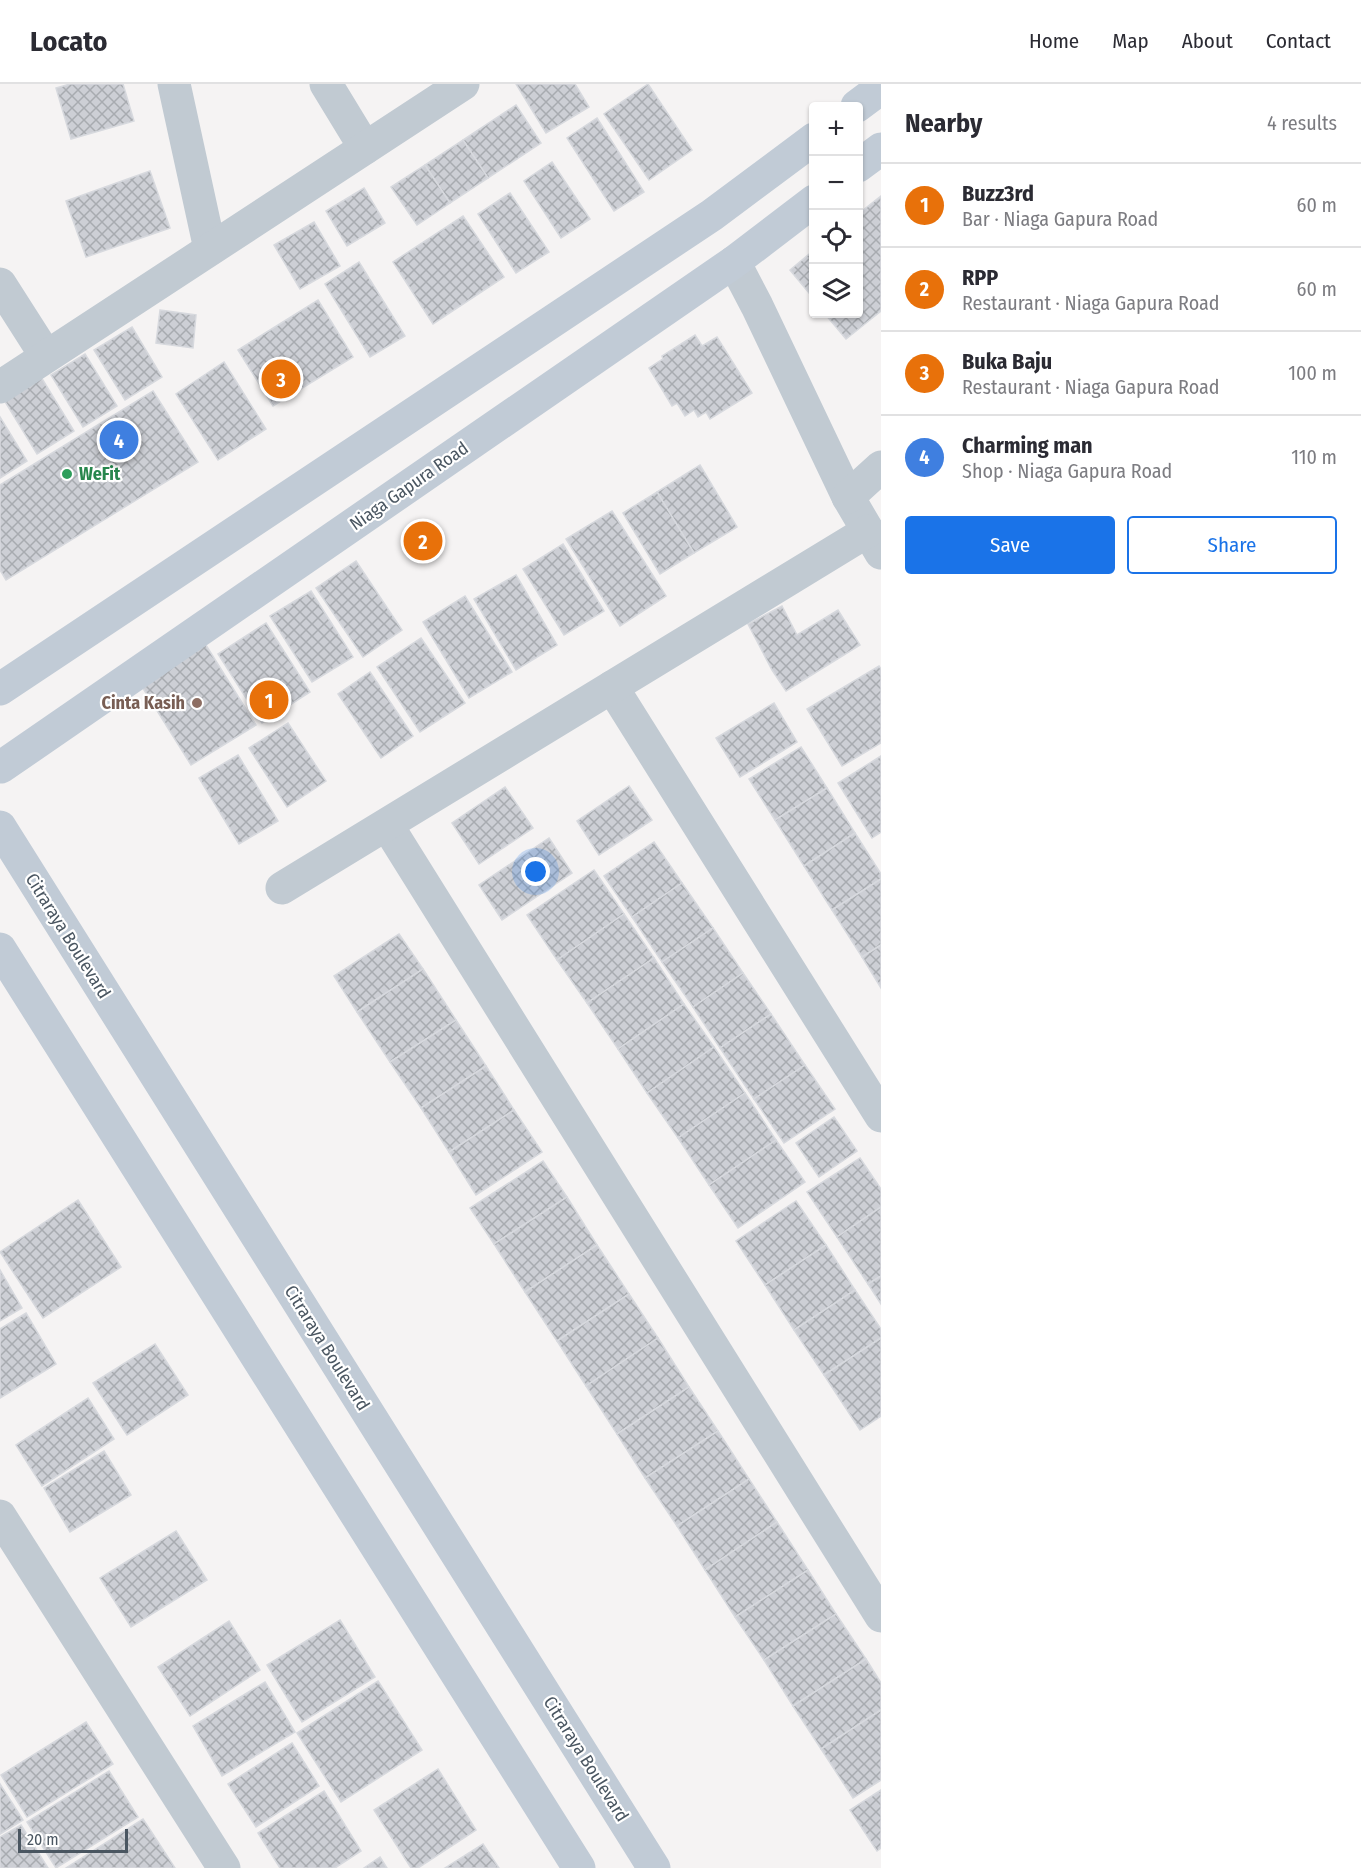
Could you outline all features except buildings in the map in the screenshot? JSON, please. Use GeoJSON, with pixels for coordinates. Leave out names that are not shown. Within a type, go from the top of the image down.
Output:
{"type":"FeatureCollection","features":[{"type":"Feature","properties":{"kind":"main road"},"geometry":{"type":"LineString","coordinates":[[862,102],[881,88]]}},
{"type":"Feature","properties":{"kind":"main road"},"geometry":{"type":"LineString","coordinates":[[0,689],[712,215],[809,142]]}},
{"type":"Feature","properties":{"kind":"main road"},"geometry":{"type":"LineString","coordinates":[[863,162],[881,149]]}},
{"type":"Feature","properties":{"kind":"main road","name":"Niaga Gapura Road"},"geometry":{"type":"LineString","coordinates":[[0,767],[734,262],[809,204]]}},
{"type":"Feature","properties":{"kind":"main road","name":"Citraraya Boulevard"},"geometry":{"type":"LineString","coordinates":[[0,827],[654,1868]]}},
{"type":"Feature","properties":{"kind":"main road"},"geometry":{"type":"LineString","coordinates":[[0,949],[579,1868]]}},
{"type":"Feature","properties":{"kind":"street"},"geometry":{"type":"LineString","coordinates":[[174,84],[210,249]]}},
{"type":"Feature","properties":{"kind":"street"},"geometry":{"type":"LineString","coordinates":[[326,84],[365,148]]}},
{"type":"Feature","properties":{"kind":"street"},"geometry":{"type":"LineString","coordinates":[[0,387],[463,84]]}},
{"type":"Feature","properties":{"kind":"street"},"geometry":{"type":"LineString","coordinates":[[282,888],[612,687],[874,542],[848,497],[734,262]]}},
{"type":"Feature","properties":{"kind":"street"},"geometry":{"type":"LineString","coordinates":[[0,284],[46,356]]}},
{"type":"Feature","properties":{"kind":"street"},"geometry":{"type":"LineString","coordinates":[[848,497],[881,467]]}},
{"type":"Feature","properties":{"kind":"street"},"geometry":{"type":"LineString","coordinates":[[612,687],[881,1116]]}},
{"type":"Feature","properties":{"kind":"street"},"geometry":{"type":"LineString","coordinates":[[387,825],[881,1616]]}},
{"type":"Feature","properties":{"kind":"street"},"geometry":{"type":"LineString","coordinates":[[0,1516],[225,1868]]}},
{"type":"Feature","properties":{"kind":"place","name":"Buka Baju"},"geometry":{"type":"Point","coordinates":[281,379]}},
{"type":"Feature","properties":{"kind":"place","name":"Charming man"},"geometry":{"type":"Point","coordinates":[119,440]}},
{"type":"Feature","properties":{"kind":"place","name":"WeFit"},"geometry":{"type":"Point","coordinates":[67,474]}},
{"type":"Feature","properties":{"kind":"place","name":"RPP"},"geometry":{"type":"Point","coordinates":[423,541]}},
{"type":"Feature","properties":{"kind":"place","name":"Buzz3rd"},"geometry":{"type":"Point","coordinates":[269,700]}},
{"type":"Feature","properties":{"kind":"place","name":"Cinta Kasih"},"geometry":{"type":"Point","coordinates":[197,703]}}]}
